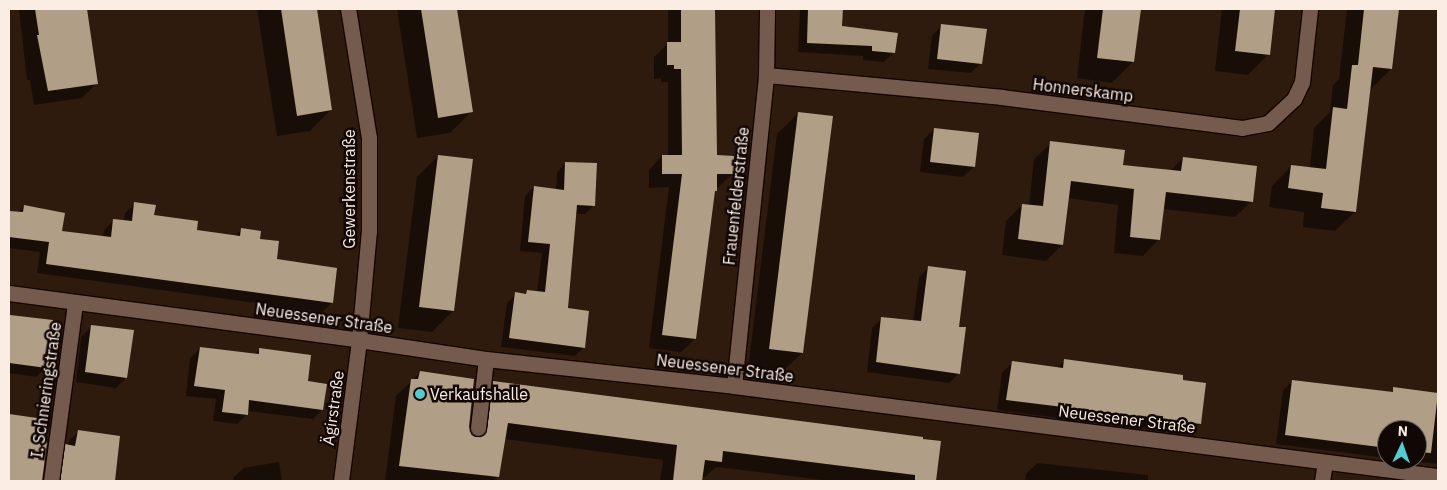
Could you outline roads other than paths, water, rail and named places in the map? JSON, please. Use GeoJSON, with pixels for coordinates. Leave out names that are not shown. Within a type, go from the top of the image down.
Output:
{"type":"FeatureCollection","features":[{"type":"Feature","properties":{"kind":"street","name":"Gewerkenstraße"},"geometry":{"type":"LineString","coordinates":[[348,9],[369,138],[369,231],[360,340]]}},
{"type":"Feature","properties":{"kind":"street","name":"Frauenfelderstraße"},"geometry":{"type":"LineString","coordinates":[[734,386],[766,75],[767,9]]}},
{"type":"Feature","properties":{"kind":"street","name":"Honnerskamp"},"geometry":{"type":"LineString","coordinates":[[766,75],[1001,98],[1242,128],[1268,123],[1294,99],[1302,82],[1310,9]]}},
{"type":"Feature","properties":{"kind":"street","name":"Neuessener Straße"},"geometry":{"type":"LineString","coordinates":[[9,293],[360,340],[486,359],[734,386],[1438,476]]}},
{"type":"Feature","properties":{"kind":"street","name":"I. Schnieringstraße"},"geometry":{"type":"LineString","coordinates":[[51,481],[75,302]]}},
{"type":"Feature","properties":{"kind":"street","name":"Ägirstraße"},"geometry":{"type":"LineString","coordinates":[[341,481],[360,340]]}},
{"type":"Feature","properties":{"kind":"street"},"geometry":{"type":"LineString","coordinates":[[478,428],[486,359]]}},
{"type":"Feature","properties":{"kind":"street"},"geometry":{"type":"LineString","coordinates":[[1322,481],[1324,462]]}},
{"type":"Feature","properties":{"kind":"place","name":"Verkaufshalle"},"geometry":{"type":"Point","coordinates":[420,394]}}]}
